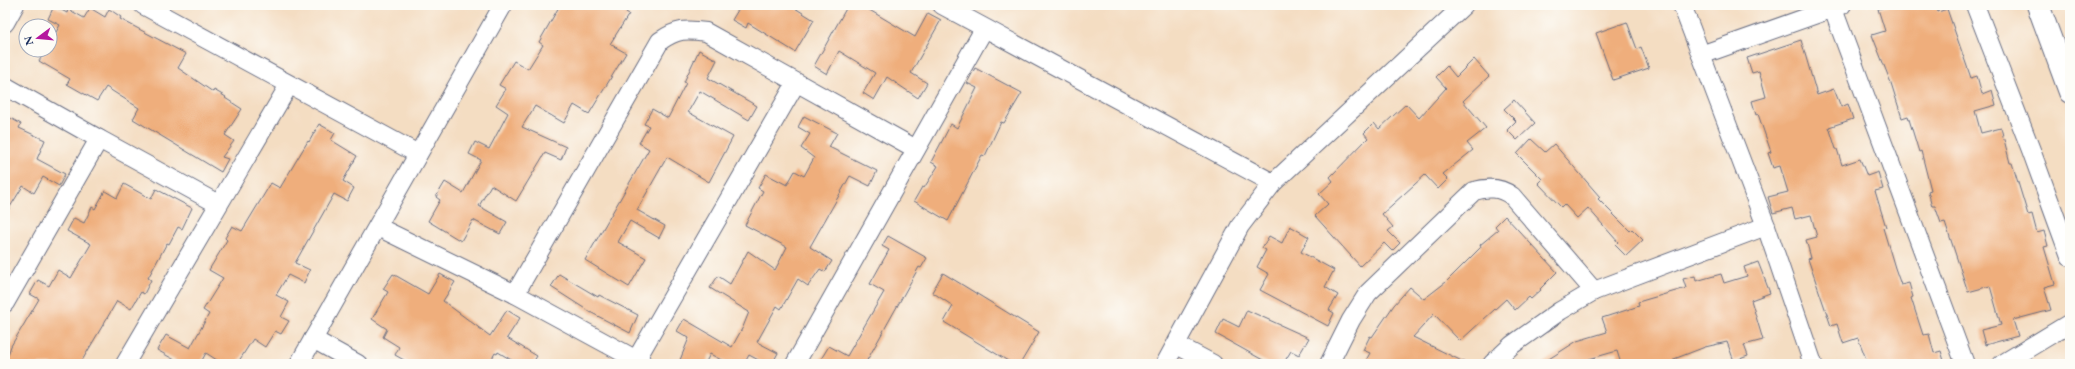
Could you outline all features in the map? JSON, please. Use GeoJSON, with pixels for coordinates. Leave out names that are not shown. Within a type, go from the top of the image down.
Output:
{"type":"FeatureCollection","features":[{"type":"Feature","properties":{"kind":"street"},"geometry":{"type":"LineString","coordinates":[[5,23],[15,5]]}},
{"type":"Feature","properties":{"kind":"street"},"geometry":{"type":"LineString","coordinates":[[143,5],[418,154]]}},
{"type":"Feature","properties":{"kind":"street"},"geometry":{"type":"LineString","coordinates":[[299,364],[503,5]]}},
{"type":"Feature","properties":{"kind":"street"},"geometry":{"type":"LineString","coordinates":[[942,5],[984,29],[1273,183]]}},
{"type":"Feature","properties":{"kind":"street"},"geometry":{"type":"LineString","coordinates":[[1166,364],[1240,226],[1273,183],[1464,5]]}},
{"type":"Feature","properties":{"kind":"street"},"geometry":{"type":"LineString","coordinates":[[1682,5],[1766,226],[1813,364]]}},
{"type":"Feature","properties":{"kind":"street"},"geometry":{"type":"LineString","coordinates":[[1975,5],[2032,150],[2070,257]]}},
{"type":"Feature","properties":{"kind":"street"},"geometry":{"type":"LineString","coordinates":[[2038,5],[2070,92]]}},
{"type":"Feature","properties":{"kind":"street"},"geometry":{"type":"LineString","coordinates":[[1701,55],[1838,7],[1965,364]]}},
{"type":"Feature","properties":{"kind":"street"},"geometry":{"type":"LineString","coordinates":[[795,364],[984,29]]}},
{"type":"Feature","properties":{"kind":"street"},"geometry":{"type":"LineString","coordinates":[[515,294],[660,41],[672,32],[681,30],[706,32],[916,149]]}},
{"type":"Feature","properties":{"kind":"street"},"geometry":{"type":"LineString","coordinates":[[378,227],[515,294],[640,362],[796,83]]}},
{"type":"Feature","properties":{"kind":"street"},"geometry":{"type":"LineString","coordinates":[[125,364],[289,85]]}},
{"type":"Feature","properties":{"kind":"street"},"geometry":{"type":"LineString","coordinates":[[5,86],[218,204]]}},
{"type":"Feature","properties":{"kind":"street"},"geometry":{"type":"LineString","coordinates":[[5,303],[99,139]]}},
{"type":"Feature","properties":{"kind":"street"},"geometry":{"type":"LineString","coordinates":[[1328,364],[1351,320],[1368,293],[1474,191],[1496,188],[1512,196],[1594,290]]}},
{"type":"Feature","properties":{"kind":"street"},"geometry":{"type":"LineString","coordinates":[[1492,364],[1512,345],[1560,311],[1594,290],[1766,226]]}},
{"type":"Feature","properties":{"kind":"street"},"geometry":{"type":"LineString","coordinates":[[2002,364],[2070,323]]}},
{"type":"Feature","properties":{"kind":"street"},"geometry":{"type":"LineString","coordinates":[[313,339],[358,364]]}},
{"type":"Feature","properties":{"kind":"street"},"geometry":{"type":"LineString","coordinates":[[1177,345],[1213,364]]}},
{"type":"Feature","properties":{"kind":"building"},"geometry":{"type":"Polygon","coordinates":[[[560,5],[629,5],[626,12],[629,14],[610,44],[626,53],[589,114],[574,105],[564,123],[535,106],[522,127],[566,147],[561,160],[545,153],[516,201],[491,185],[479,206],[507,222],[500,234],[473,220],[461,241],[428,221],[440,200],[436,197],[445,182],[463,193],[481,160],[469,154],[475,142],[489,149],[508,113],[496,105],[506,89],[499,85],[514,61],[528,69],[543,45],[539,42],[560,5]]]}},
{"type":"Feature","properties":{"kind":"building"},"geometry":{"type":"Polygon","coordinates":[[[741,5],[790,5],[814,20],[795,52],[748,23],[746,28],[732,20],[741,5]]]}},
{"type":"Feature","properties":{"kind":"building"},"geometry":{"type":"Polygon","coordinates":[[[848,5],[861,5],[915,37],[928,13],[941,20],[911,73],[927,83],[918,98],[887,77],[874,100],[863,93],[875,73],[839,51],[827,74],[814,66],[848,5]]]}},
{"type":"Feature","properties":{"kind":"building"},"geometry":{"type":"Polygon","coordinates":[[[1891,5],[1936,5],[1938,12],[1947,9],[1971,78],[1977,76],[1982,94],[1992,90],[1996,105],[1975,111],[1981,133],[2001,128],[2010,163],[2012,163],[2028,215],[2032,214],[2037,233],[2044,231],[2048,246],[2044,247],[2055,284],[2044,287],[2051,310],[2013,320],[2018,336],[1985,345],[1981,330],[2001,325],[1990,286],[1968,292],[1945,222],[1941,223],[1935,206],[1932,206],[1928,191],[1931,190],[1921,151],[1919,152],[1908,116],[1902,118],[1891,83],[1872,35],[1885,31],[1878,9],[1891,5]]]}},
{"type":"Feature","properties":{"kind":"building"},"geometry":{"type":"Polygon","coordinates":[[[54,6],[67,13],[68,9],[84,18],[90,8],[105,17],[109,9],[121,17],[120,19],[186,54],[178,68],[213,92],[214,90],[226,97],[225,98],[242,109],[225,135],[234,141],[222,157],[228,159],[221,172],[133,119],[139,108],[106,87],[97,101],[67,84],[70,79],[39,61],[41,58],[58,58],[58,29],[60,25],[58,24],[58,18],[48,18],[54,6]]]}},
{"type":"Feature","properties":{"kind":"building"},"geometry":{"type":"Polygon","coordinates":[[[1627,22],[1637,49],[1641,47],[1649,68],[1613,80],[1596,33],[1627,22]]]}},
{"type":"Feature","properties":{"kind":"building"},"geometry":{"type":"Polygon","coordinates":[[[1801,40],[1817,95],[1834,89],[1841,107],[1848,104],[1853,119],[1829,127],[1836,149],[1842,165],[1860,159],[1867,176],[1878,172],[1883,189],[1875,191],[1886,227],[1883,228],[1895,268],[1901,285],[1909,283],[1913,297],[1911,298],[1923,335],[1929,334],[1934,353],[1941,351],[1945,364],[1868,364],[1858,338],[1843,343],[1837,324],[1831,326],[1808,259],[1811,258],[1806,240],[1817,237],[1811,215],[1795,219],[1792,208],[1773,213],[1768,197],[1788,192],[1780,166],[1773,168],[1768,153],[1771,152],[1758,114],[1756,115],[1752,101],[1766,97],[1759,71],[1752,73],[1747,58],[1801,40]]]}},
{"type":"Feature","properties":{"kind":"building"},"geometry":{"type":"Polygon","coordinates":[[[699,50],[717,60],[708,78],[757,106],[749,120],[700,91],[688,112],[733,137],[709,182],[667,157],[637,210],[665,226],[659,238],[630,221],[618,242],[646,258],[629,287],[585,260],[649,149],[639,143],[649,126],[644,124],[652,109],[668,118],[686,83],[684,82],[699,50]]]}},
{"type":"Feature","properties":{"kind":"building"},"geometry":{"type":"Polygon","coordinates":[[[1474,59],[1489,76],[1463,101],[1486,128],[1467,143],[1473,150],[1443,174],[1448,179],[1438,189],[1425,175],[1382,214],[1393,227],[1388,231],[1400,243],[1392,251],[1384,243],[1360,266],[1315,216],[1328,204],[1319,194],[1333,181],[1330,177],[1368,138],[1364,133],[1374,123],[1379,129],[1406,104],[1419,118],[1446,88],[1436,77],[1447,66],[1456,77],[1474,59]]]}},
{"type":"Feature","properties":{"kind":"building"},"geometry":{"type":"Polygon","coordinates":[[[975,68],[1022,93],[1004,123],[1001,122],[985,156],[982,155],[948,221],[914,201],[922,187],[924,188],[938,166],[931,162],[951,124],[957,128],[977,88],[967,83],[975,68]]]}},
{"type":"Feature","properties":{"kind":"building"},"geometry":{"type":"Polygon","coordinates":[[[1514,100],[1535,123],[1517,140],[1507,130],[1516,121],[1504,109],[1514,100]]]}},
{"type":"Feature","properties":{"kind":"building"},"geometry":{"type":"Polygon","coordinates":[[[5,115],[21,124],[19,128],[45,140],[37,159],[65,174],[59,186],[43,177],[34,193],[23,186],[5,215],[5,115]]]}},
{"type":"Feature","properties":{"kind":"building"},"geometry":{"type":"Polygon","coordinates":[[[804,116],[837,133],[829,147],[877,171],[870,186],[850,176],[810,247],[832,261],[825,272],[820,269],[808,286],[798,279],[781,309],[777,306],[757,342],[778,353],[772,364],[766,364],[749,355],[744,364],[729,364],[710,354],[705,364],[689,364],[680,360],[689,338],[677,331],[684,319],[732,347],[743,327],[749,312],[710,288],[718,276],[730,284],[748,251],[775,270],[787,247],[745,225],[763,191],[758,188],[766,174],[787,185],[795,171],[804,176],[814,158],[801,148],[810,134],[798,127],[804,116]]]}},
{"type":"Feature","properties":{"kind":"building"},"geometry":{"type":"Polygon","coordinates":[[[319,124],[335,133],[331,140],[357,156],[343,181],[354,188],[347,201],[334,194],[295,263],[310,270],[304,283],[288,275],[276,295],[289,302],[281,317],[289,321],[281,334],[275,331],[265,347],[253,339],[237,364],[223,364],[206,353],[200,364],[182,364],[157,350],[166,335],[190,348],[209,314],[203,310],[223,278],[209,270],[227,240],[225,238],[232,226],[242,231],[271,183],[280,188],[319,124]]]}},
{"type":"Feature","properties":{"kind":"building"},"geometry":{"type":"Polygon","coordinates":[[[1531,139],[1545,152],[1554,144],[1600,197],[1598,199],[1630,231],[1632,229],[1643,240],[1626,256],[1615,245],[1618,242],[1588,208],[1577,218],[1564,204],[1561,207],[1538,183],[1542,179],[1517,154],[1531,139]]]}},
{"type":"Feature","properties":{"kind":"building"},"geometry":{"type":"Polygon","coordinates":[[[124,184],[151,199],[156,189],[192,208],[182,229],[178,227],[169,244],[167,243],[148,278],[151,280],[144,294],[141,292],[131,309],[117,301],[80,364],[5,364],[11,346],[39,299],[30,294],[38,280],[49,286],[58,270],[71,278],[91,244],[67,231],[74,218],[84,223],[92,207],[95,209],[105,191],[117,198],[124,184]]]}},
{"type":"Feature","properties":{"kind":"building"},"geometry":{"type":"Polygon","coordinates":[[[1505,216],[1557,272],[1540,289],[1541,290],[1531,299],[1529,297],[1515,310],[1506,299],[1460,341],[1434,314],[1413,337],[1468,364],[1364,364],[1370,353],[1363,350],[1370,336],[1372,337],[1394,305],[1410,287],[1424,299],[1446,282],[1481,247],[1480,245],[1498,230],[1495,226],[1505,216]]]}},
{"type":"Feature","properties":{"kind":"building"},"geometry":{"type":"Polygon","coordinates":[[[1290,226],[1309,237],[1301,252],[1334,270],[1325,287],[1338,295],[1329,310],[1334,313],[1328,326],[1260,290],[1269,274],[1257,267],[1266,250],[1262,248],[1269,236],[1282,243],[1290,226]]]}},
{"type":"Feature","properties":{"kind":"building"},"geometry":{"type":"Polygon","coordinates":[[[888,236],[927,258],[921,268],[919,267],[865,364],[818,364],[829,346],[847,356],[884,292],[870,284],[889,250],[882,246],[888,236]]]}},
{"type":"Feature","properties":{"kind":"building"},"geometry":{"type":"Polygon","coordinates":[[[1758,262],[1770,293],[1751,300],[1763,340],[1744,345],[1748,356],[1734,361],[1727,342],[1705,347],[1674,359],[1675,364],[1621,364],[1617,351],[1589,359],[1582,364],[1541,364],[1577,341],[1607,332],[1602,318],[1639,306],[1638,302],[1686,288],[1683,279],[1695,276],[1696,281],[1721,274],[1724,283],[1747,276],[1744,267],[1758,262]]]}},
{"type":"Feature","properties":{"kind":"building"},"geometry":{"type":"Polygon","coordinates":[[[943,273],[1039,332],[1020,364],[1013,364],[944,322],[953,306],[932,292],[943,273]]]}},
{"type":"Feature","properties":{"kind":"building"},"geometry":{"type":"Polygon","coordinates":[[[393,274],[428,294],[440,274],[455,282],[443,301],[490,336],[507,310],[520,318],[507,338],[537,356],[532,364],[518,364],[498,352],[497,354],[495,353],[489,364],[411,364],[395,355],[399,347],[383,337],[387,329],[372,319],[388,292],[383,289],[393,274]]]}},
{"type":"Feature","properties":{"kind":"building"},"geometry":{"type":"Polygon","coordinates":[[[559,274],[598,297],[599,295],[638,315],[630,333],[590,312],[551,287],[559,274]]]}},
{"type":"Feature","properties":{"kind":"building"},"geometry":{"type":"Polygon","coordinates":[[[1247,310],[1309,338],[1299,355],[1291,351],[1283,364],[1270,364],[1216,334],[1223,319],[1239,327],[1247,310]]]}}]}
